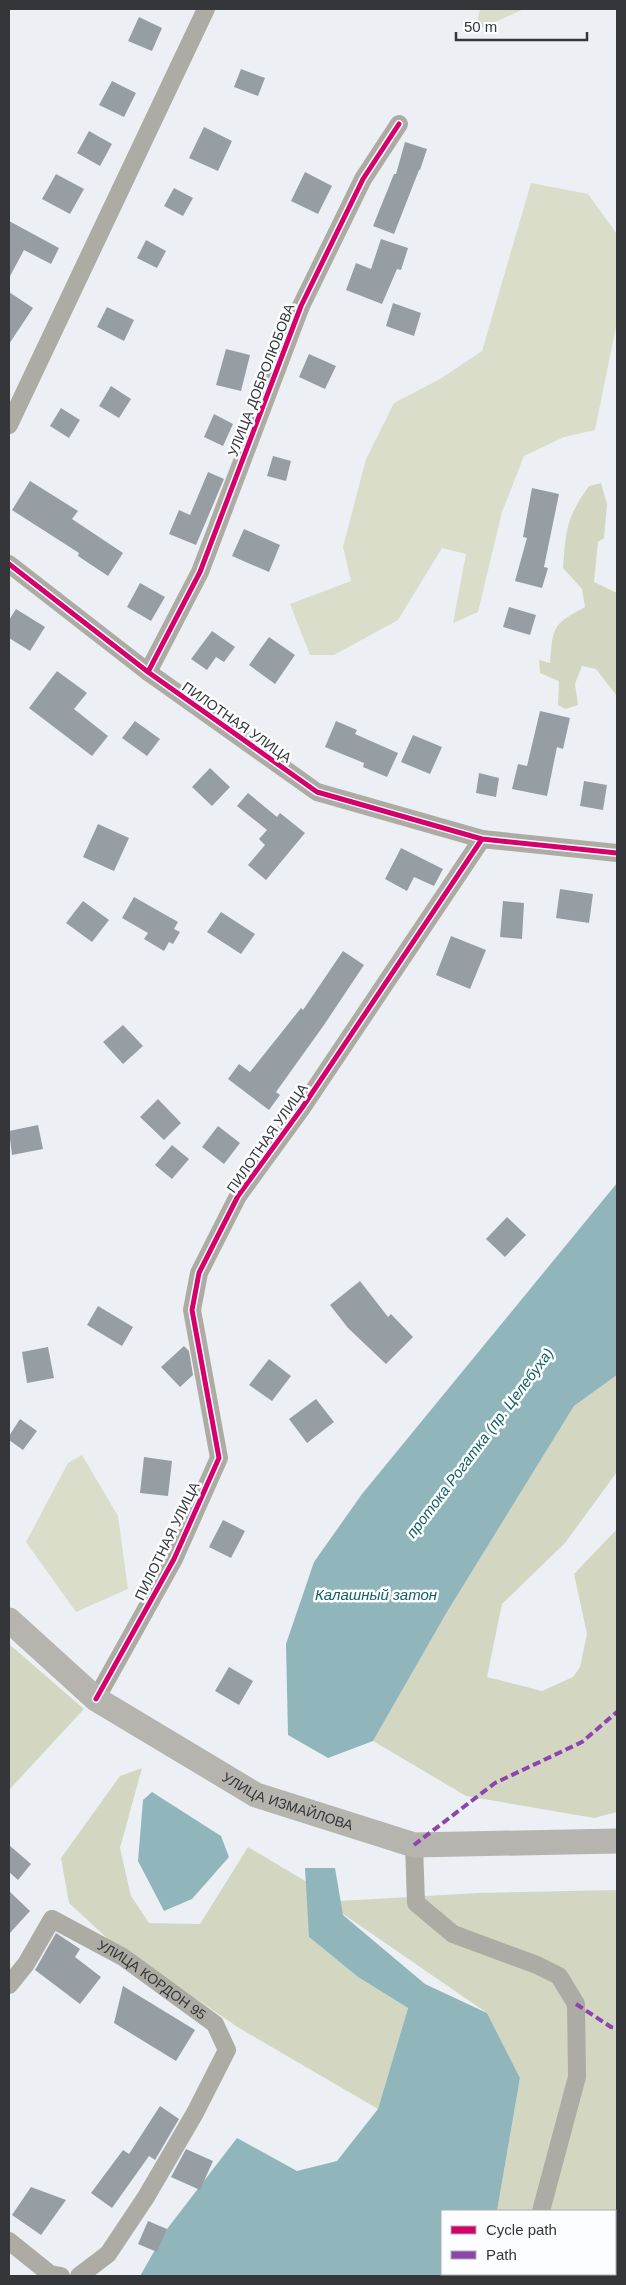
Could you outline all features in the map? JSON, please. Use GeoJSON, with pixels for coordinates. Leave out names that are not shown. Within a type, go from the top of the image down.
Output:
{"type":"FeatureCollection","features":[{"type":"Feature","properties":{"kind":"main road","name":"УЛИЦА ИЗМАЙЛОВА"},"geometry":{"type":"LineString","coordinates":[[9,1620],[96,1699],[256,1795],[414,1845],[617,1841]]}},
{"type":"Feature","properties":{"kind":"street"},"geometry":{"type":"LineString","coordinates":[[9,425],[206,9]]}},
{"type":"Feature","properties":{"kind":"street","name":"УЛИЦА ДОБРОЛЮБОВА"},"geometry":{"type":"LineString","coordinates":[[148,672],[200,572],[301,306],[363,179],[399,124]]}},
{"type":"Feature","properties":{"kind":"street","name":"ПИЛОТНАЯ УЛИЦА"},"geometry":{"type":"LineString","coordinates":[[9,564],[148,672],[317,792],[482,839],[617,853]]}},
{"type":"Feature","properties":{"kind":"street","name":"ПИЛОТНАЯ УЛИЦА"},"geometry":{"type":"LineString","coordinates":[[96,1699],[174,1559],[218,1458],[192,1310],[200,1273],[238,1196],[302,1108],[482,839]]}},
{"type":"Feature","properties":{"kind":"street"},"geometry":{"type":"LineString","coordinates":[[414,1845],[416,1903],[453,1934],[537,1965],[559,1976],[576,2004],[577,2077],[542,2210]]}},
{"type":"Feature","properties":{"kind":"street","name":"УЛИЦА КОРДОН 95"},"geometry":{"type":"LineString","coordinates":[[9,1985],[26,1964],[52,1918],[123,1957],[215,2024],[227,2050],[196,2113],[146,2197],[108,2254],[79,2276]]}},
{"type":"Feature","properties":{"kind":"street"},"geometry":{"type":"LineString","coordinates":[[9,2241],[50,2274],[61,2276]]}},
{"type":"Feature","properties":{"kind":"green space"},"geometry":{"type":"Polygon","coordinates":[[[480,9],[524,9],[475,31],[480,9]]]}},
{"type":"Feature","properties":{"kind":"green space"},"geometry":{"type":"Polygon","coordinates":[[[531,183],[588,194],[617,234],[617,322],[595,430],[564,437],[524,456],[502,512],[478,612],[453,623],[466,554],[442,548],[398,620],[334,655],[310,655],[290,604],[351,581],[343,547],[366,459],[394,403],[440,379],[482,351],[531,183]]]}},
{"type":"Feature","properties":{"kind":"green space"},"geometry":{"type":"Polygon","coordinates":[[[601,483],[607,504],[604,538],[598,542],[594,582],[617,593],[617,696],[596,669],[582,666],[575,684],[578,705],[565,709],[558,705],[559,681],[540,673],[539,660],[550,663],[552,641],[556,628],[566,618],[585,607],[582,589],[563,568],[566,534],[571,516],[581,497],[589,486],[601,483]]]}},
{"type":"Feature","properties":{"kind":"green space"},"geometry":{"type":"Polygon","coordinates":[[[617,1375],[617,1472],[565,1543],[502,1604],[487,1677],[542,1691],[573,1677],[580,1667],[587,1634],[574,1574],[617,1529],[617,1812],[594,1818],[466,1796],[373,1741],[447,1612],[574,1406],[617,1375]]]}},
{"type":"Feature","properties":{"kind":"green space"},"geometry":{"type":"Polygon","coordinates":[[[82,1455],[118,1516],[128,1589],[76,1612],[26,1542],[68,1463],[82,1455]]]}},
{"type":"Feature","properties":{"kind":"green space"},"geometry":{"type":"Polygon","coordinates":[[[9,1644],[84,1709],[9,1790],[9,1644]]]}},
{"type":"Feature","properties":{"kind":"green space"},"geometry":{"type":"Polygon","coordinates":[[[142,1768],[120,1848],[131,1896],[149,1923],[200,1924],[248,1847],[339,1901],[478,1893],[617,1890],[617,2276],[486,2276],[616,2275],[616,2210],[497,2210],[520,2078],[487,2013],[343,1914],[309,1937],[358,1977],[408,2008],[378,2109],[239,2028],[108,1939],[69,1903],[61,1858],[120,1776],[142,1768]]]}},
{"type":"Feature","properties":{"kind":"water","name":"Калашный затон"},"geometry":{"type":"Polygon","coordinates":[[[617,1183],[617,1375],[574,1406],[447,1612],[373,1741],[328,1758],[288,1735],[286,1644],[314,1562],[362,1494],[617,1183]]]}},
{"type":"Feature","properties":{"kind":"water"},"geometry":{"type":"Polygon","coordinates":[[[152,1792],[221,1836],[229,1857],[192,1899],[164,1911],[138,1861],[143,1800],[152,1792]]]}},
{"type":"Feature","properties":{"kind":"water"},"geometry":{"type":"Polygon","coordinates":[[[305,1868],[335,1868],[343,1915],[425,1984],[487,2013],[520,2078],[497,2210],[441,2210],[441,2275],[486,2276],[140,2276],[167,2229],[237,2138],[297,2171],[337,2161],[378,2109],[408,2008],[358,1977],[309,1937],[305,1868]]]}},
{"type":"Feature","properties":{"kind":"building"},"geometry":{"type":"Polygon","coordinates":[[[139,17],[162,28],[152,51],[128,41],[139,17]]]}},
{"type":"Feature","properties":{"kind":"building"},"geometry":{"type":"Polygon","coordinates":[[[241,69],[265,78],[258,96],[234,87],[241,69]]]}},
{"type":"Feature","properties":{"kind":"building"},"geometry":{"type":"Polygon","coordinates":[[[112,81],[136,93],[124,117],[99,105],[112,81]]]}},
{"type":"Feature","properties":{"kind":"building"},"geometry":{"type":"Polygon","coordinates":[[[204,127],[232,141],[218,171],[189,158],[204,127]]]}},
{"type":"Feature","properties":{"kind":"building"},"geometry":{"type":"Polygon","coordinates":[[[89,131],[112,144],[100,166],[77,153],[89,131]]]}},
{"type":"Feature","properties":{"kind":"building"},"geometry":{"type":"Polygon","coordinates":[[[405,142],[427,149],[394,234],[373,226],[394,174],[396,174],[405,142]]]}},
{"type":"Feature","properties":{"kind":"building"},"geometry":{"type":"Polygon","coordinates":[[[305,172],[332,186],[318,214],[291,201],[305,172]]]}},
{"type":"Feature","properties":{"kind":"building"},"geometry":{"type":"Polygon","coordinates":[[[56,174],[84,189],[70,214],[42,199],[56,174]]]}},
{"type":"Feature","properties":{"kind":"building"},"geometry":{"type":"Polygon","coordinates":[[[174,188],[193,198],[183,216],[164,206],[174,188]]]}},
{"type":"Feature","properties":{"kind":"building"},"geometry":{"type":"Polygon","coordinates":[[[9,221],[59,248],[51,264],[24,250],[9,278],[9,221]]]}},
{"type":"Feature","properties":{"kind":"building"},"geometry":{"type":"Polygon","coordinates":[[[381,239],[408,248],[401,270],[397,269],[382,304],[346,290],[356,263],[371,269],[381,239]]]}},
{"type":"Feature","properties":{"kind":"building"},"geometry":{"type":"Polygon","coordinates":[[[146,240],[166,251],[157,268],[137,258],[146,240]]]}},
{"type":"Feature","properties":{"kind":"building"},"geometry":{"type":"Polygon","coordinates":[[[9,292],[33,308],[9,344],[9,292]]]}},
{"type":"Feature","properties":{"kind":"building"},"geometry":{"type":"Polygon","coordinates":[[[393,303],[421,313],[414,336],[386,326],[393,303]]]}},
{"type":"Feature","properties":{"kind":"building"},"geometry":{"type":"Polygon","coordinates":[[[107,307],[134,320],[124,341],[97,327],[107,307]]]}},
{"type":"Feature","properties":{"kind":"building"},"geometry":{"type":"Polygon","coordinates":[[[226,349],[250,355],[241,391],[216,385],[226,349]]]}},
{"type":"Feature","properties":{"kind":"building"},"geometry":{"type":"Polygon","coordinates":[[[309,354],[336,366],[325,389],[299,377],[309,354]]]}},
{"type":"Feature","properties":{"kind":"building"},"geometry":{"type":"Polygon","coordinates":[[[111,386],[131,399],[119,418],[99,406],[111,386]]]}},
{"type":"Feature","properties":{"kind":"building"},"geometry":{"type":"Polygon","coordinates":[[[61,408],[80,420],[69,438],[50,426],[61,408]]]}},
{"type":"Feature","properties":{"kind":"building"},"geometry":{"type":"Polygon","coordinates":[[[214,414],[233,424],[223,446],[204,437],[214,414]]]}},
{"type":"Feature","properties":{"kind":"building"},"geometry":{"type":"Polygon","coordinates":[[[273,456],[291,461],[286,481],[267,476],[273,456]]]}},
{"type":"Feature","properties":{"kind":"building"},"geometry":{"type":"Polygon","coordinates":[[[208,472],[224,479],[196,545],[169,534],[179,510],[190,515],[208,472]]]}},
{"type":"Feature","properties":{"kind":"building"},"geometry":{"type":"Polygon","coordinates":[[[30,481],[78,511],[72,519],[123,553],[108,576],[78,556],[79,553],[12,510],[30,481]]]}},
{"type":"Feature","properties":{"kind":"building"},"geometry":{"type":"Polygon","coordinates":[[[532,488],[559,494],[544,567],[548,568],[542,588],[515,581],[527,538],[523,537],[532,488]]]}},
{"type":"Feature","properties":{"kind":"building"},"geometry":{"type":"Polygon","coordinates":[[[244,529],[280,545],[269,572],[232,556],[244,529]]]}},
{"type":"Feature","properties":{"kind":"building"},"geometry":{"type":"Polygon","coordinates":[[[140,583],[165,597],[151,621],[127,607],[140,583]]]}},
{"type":"Feature","properties":{"kind":"building"},"geometry":{"type":"Polygon","coordinates":[[[509,607],[536,615],[530,635],[503,627],[509,607]]]}},
{"type":"Feature","properties":{"kind":"building"},"geometry":{"type":"Polygon","coordinates":[[[16,609],[45,627],[30,651],[9,638],[9,620],[16,609]]]}},
{"type":"Feature","properties":{"kind":"building"},"geometry":{"type":"Polygon","coordinates":[[[212,631],[235,647],[224,662],[216,657],[207,670],[191,659],[212,631]]]}},
{"type":"Feature","properties":{"kind":"building"},"geometry":{"type":"Polygon","coordinates":[[[269,637],[295,655],[275,684],[249,665],[269,637]]]}},
{"type":"Feature","properties":{"kind":"building"},"geometry":{"type":"Polygon","coordinates":[[[57,671],[87,693],[74,709],[108,736],[92,756],[29,708],[57,671]]]}},
{"type":"Feature","properties":{"kind":"building"},"geometry":{"type":"Polygon","coordinates":[[[540,711],[570,718],[563,749],[557,747],[547,796],[512,789],[518,764],[527,766],[540,711]]]}},
{"type":"Feature","properties":{"kind":"building"},"geometry":{"type":"Polygon","coordinates":[[[135,721],[160,739],[147,756],[122,738],[135,721]]]}},
{"type":"Feature","properties":{"kind":"building"},"geometry":{"type":"Polygon","coordinates":[[[336,721],[357,730],[355,734],[398,753],[387,777],[363,767],[364,763],[325,747],[336,721]]]}},
{"type":"Feature","properties":{"kind":"building"},"geometry":{"type":"Polygon","coordinates":[[[413,735],[442,747],[430,774],[401,762],[413,735]]]}},
{"type":"Feature","properties":{"kind":"building"},"geometry":{"type":"Polygon","coordinates":[[[210,768],[230,787],[212,806],[192,787],[210,768]]]}},
{"type":"Feature","properties":{"kind":"building"},"geometry":{"type":"Polygon","coordinates":[[[479,773],[499,778],[496,797],[476,793],[479,773]]]}},
{"type":"Feature","properties":{"kind":"building"},"geometry":{"type":"Polygon","coordinates":[[[584,781],[607,785],[603,810],[580,806],[584,781]]]}},
{"type":"Feature","properties":{"kind":"building"},"geometry":{"type":"Polygon","coordinates":[[[248,793],[277,817],[280,813],[305,833],[266,880],[248,865],[265,845],[259,839],[267,830],[237,806],[248,793]]]}},
{"type":"Feature","properties":{"kind":"building"},"geometry":{"type":"Polygon","coordinates":[[[98,824],[129,838],[114,871],[83,857],[98,824]]]}},
{"type":"Feature","properties":{"kind":"building"},"geometry":{"type":"Polygon","coordinates":[[[401,848],[443,869],[434,886],[414,877],[407,891],[385,879],[401,848]]]}},
{"type":"Feature","properties":{"kind":"building"},"geometry":{"type":"Polygon","coordinates":[[[560,889],[593,894],[589,923],[556,918],[560,889]]]}},
{"type":"Feature","properties":{"kind":"building"},"geometry":{"type":"Polygon","coordinates":[[[134,897],[178,922],[174,929],[180,932],[173,944],[169,942],[164,951],[144,939],[148,933],[122,918],[134,897]]]}},
{"type":"Feature","properties":{"kind":"building"},"geometry":{"type":"Polygon","coordinates":[[[83,901],[109,920],[92,942],[66,923],[83,901]]]}},
{"type":"Feature","properties":{"kind":"building"},"geometry":{"type":"Polygon","coordinates":[[[503,901],[524,903],[522,939],[500,937],[503,901]]]}},
{"type":"Feature","properties":{"kind":"building"},"geometry":{"type":"Polygon","coordinates":[[[221,912],[255,934],[241,954],[207,932],[221,912]]]}},
{"type":"Feature","properties":{"kind":"building"},"geometry":{"type":"Polygon","coordinates":[[[451,936],[486,950],[470,989],[436,975],[451,936]]]}},
{"type":"Feature","properties":{"kind":"building"},"geometry":{"type":"Polygon","coordinates":[[[343,951],[364,965],[276,1092],[280,1095],[269,1110],[228,1079],[239,1064],[250,1072],[301,1008],[303,1010],[343,951]]]}},
{"type":"Feature","properties":{"kind":"building"},"geometry":{"type":"Polygon","coordinates":[[[123,1025],[143,1046],[123,1064],[103,1042],[123,1025]]]}},
{"type":"Feature","properties":{"kind":"building"},"geometry":{"type":"Polygon","coordinates":[[[158,1099],[181,1123],[164,1140],[140,1117],[158,1099]]]}},
{"type":"Feature","properties":{"kind":"building"},"geometry":{"type":"Polygon","coordinates":[[[38,1125],[43,1149],[12,1155],[9,1131],[38,1125]]]}},
{"type":"Feature","properties":{"kind":"building"},"geometry":{"type":"Polygon","coordinates":[[[218,1126],[240,1143],[224,1164],[202,1147],[218,1126]]]}},
{"type":"Feature","properties":{"kind":"building"},"geometry":{"type":"Polygon","coordinates":[[[172,1145],[189,1159],[172,1179],[155,1165],[172,1145]]]}},
{"type":"Feature","properties":{"kind":"building"},"geometry":{"type":"Polygon","coordinates":[[[507,1217],[526,1235],[505,1257],[486,1239],[507,1217]]]}},
{"type":"Feature","properties":{"kind":"building"},"geometry":{"type":"Polygon","coordinates":[[[360,1281],[388,1317],[391,1314],[413,1337],[386,1364],[348,1328],[330,1305],[360,1281]]]}},
{"type":"Feature","properties":{"kind":"building"},"geometry":{"type":"Polygon","coordinates":[[[98,1306],[133,1327],[122,1346],[87,1325],[98,1306]]]}},
{"type":"Feature","properties":{"kind":"building"},"geometry":{"type":"Polygon","coordinates":[[[184,1346],[189,1351],[193,1375],[180,1387],[161,1367],[184,1346]]]}},
{"type":"Feature","properties":{"kind":"building"},"geometry":{"type":"Polygon","coordinates":[[[48,1347],[54,1378],[27,1383],[22,1352],[48,1347]]]}},
{"type":"Feature","properties":{"kind":"building"},"geometry":{"type":"Polygon","coordinates":[[[269,1359],[291,1376],[272,1401],[249,1385],[269,1359]]]}},
{"type":"Feature","properties":{"kind":"building"},"geometry":{"type":"Polygon","coordinates":[[[316,1399],[334,1422],[307,1443],[289,1419],[316,1399]]]}},
{"type":"Feature","properties":{"kind":"building"},"geometry":{"type":"Polygon","coordinates":[[[20,1419],[37,1431],[23,1450],[9,1440],[9,1436],[20,1419]]]}},
{"type":"Feature","properties":{"kind":"building"},"geometry":{"type":"Polygon","coordinates":[[[144,1457],[172,1461],[168,1496],[140,1493],[144,1457]]]}},
{"type":"Feature","properties":{"kind":"building"},"geometry":{"type":"Polygon","coordinates":[[[223,1520],[245,1531],[231,1558],[209,1547],[223,1520]]]}},
{"type":"Feature","properties":{"kind":"building"},"geometry":{"type":"Polygon","coordinates":[[[229,1667],[253,1681],[239,1705],[215,1691],[229,1667]]]}},
{"type":"Feature","properties":{"kind":"building"},"geometry":{"type":"Polygon","coordinates":[[[9,1845],[31,1864],[18,1880],[9,1872],[9,1845]]]}},
{"type":"Feature","properties":{"kind":"building"},"geometry":{"type":"Polygon","coordinates":[[[9,1891],[30,1911],[9,1934],[9,1891]]]}},
{"type":"Feature","properties":{"kind":"building"},"geometry":{"type":"Polygon","coordinates":[[[56,1933],[80,1949],[75,1957],[101,1977],[80,2004],[35,1970],[56,1933]]]}},
{"type":"Feature","properties":{"kind":"building"},"geometry":{"type":"Polygon","coordinates":[[[123,1986],[195,2030],[176,2061],[114,2023],[123,1986]]]}},
{"type":"Feature","properties":{"kind":"building"},"geometry":{"type":"Polygon","coordinates":[[[160,2106],[179,2119],[155,2160],[149,2156],[112,2208],[91,2193],[123,2150],[129,2154],[160,2106]]]}},
{"type":"Feature","properties":{"kind":"building"},"geometry":{"type":"Polygon","coordinates":[[[186,2149],[213,2161],[200,2190],[171,2177],[186,2149]]]}},
{"type":"Feature","properties":{"kind":"building"},"geometry":{"type":"Polygon","coordinates":[[[31,2187],[66,2200],[41,2235],[12,2215],[31,2187]]]}},
{"type":"Feature","properties":{"kind":"building"},"geometry":{"type":"Polygon","coordinates":[[[148,2221],[167,2229],[157,2252],[138,2244],[148,2221]]]}},
{"type":"Feature","properties":{"kind":"marked path"},"geometry":{"type":"LineString","coordinates":[[414,1845],[495,1783],[582,1742],[617,1712]]}},
{"type":"Feature","properties":{"kind":"marked path"},"geometry":{"type":"LineString","coordinates":[[576,2004],[611,2027],[617,2028]]}},
{"type":"Feature","properties":{"kind":"cycle path"},"geometry":{"type":"LineString","coordinates":[[148,672],[200,572],[301,306],[363,179],[399,124]]}},
{"type":"Feature","properties":{"kind":"cycle path"},"geometry":{"type":"LineString","coordinates":[[9,564],[148,672],[317,792],[482,839],[617,853]]}},
{"type":"Feature","properties":{"kind":"cycle path"},"geometry":{"type":"LineString","coordinates":[[96,1699],[174,1559],[219,1458],[192,1310],[199,1273],[238,1196],[302,1108],[482,839]]}},
{"type":"Feature","properties":{"kind":"water label","name":"протока Рогатка (пр. Целебуха)"},"geometry":{"type":"Point","coordinates":[480,1443]}}]}
